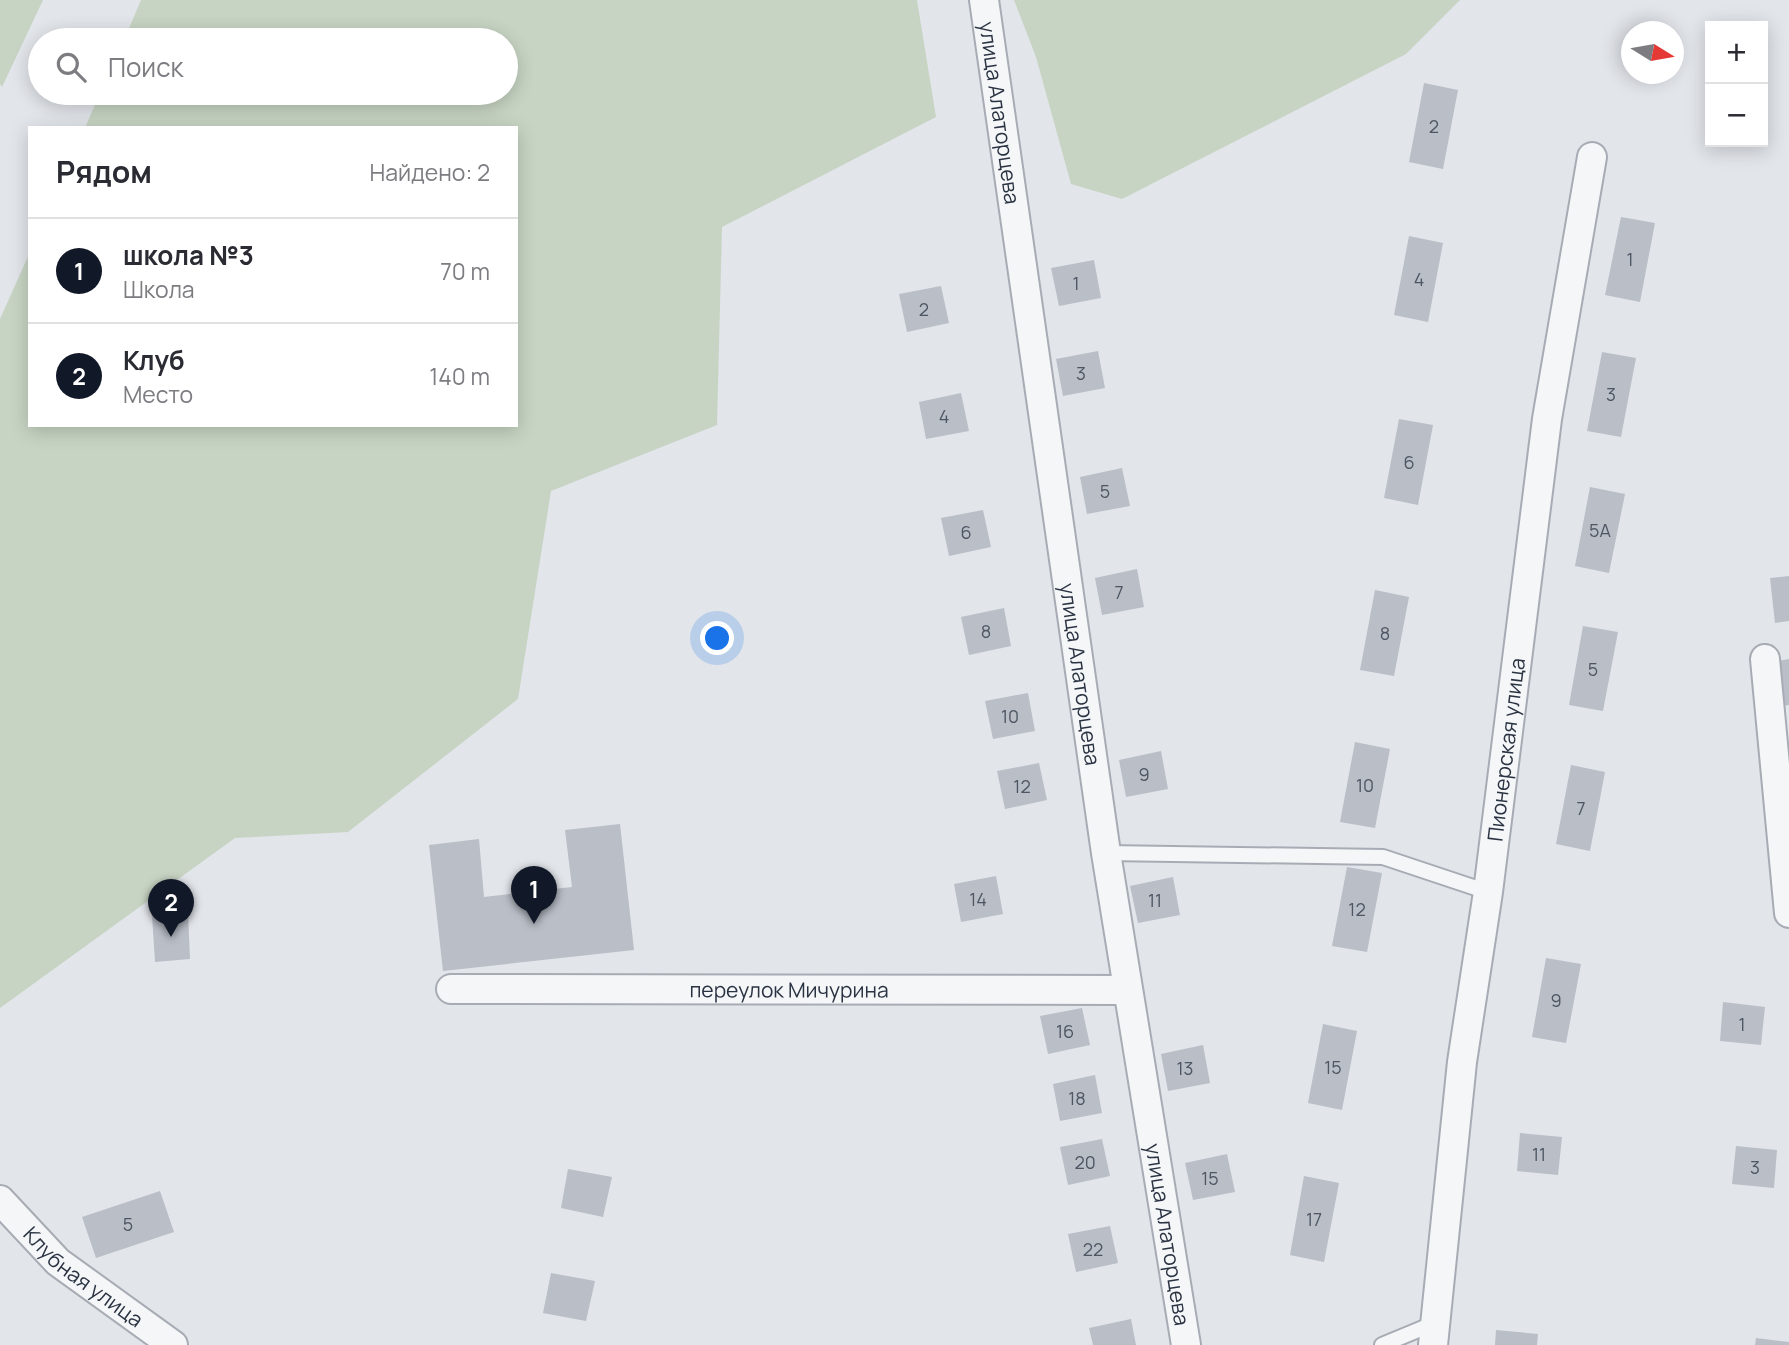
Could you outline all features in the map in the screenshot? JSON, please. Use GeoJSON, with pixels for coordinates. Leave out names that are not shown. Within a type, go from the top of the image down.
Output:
{"type":"FeatureCollection","features":[{"type":"Feature","properties":{"kind":"street","name":"улица Алаторцева"},"geometry":{"type":"LineString","coordinates":[[984,0],[1106,853],[1186,1345]]}},
{"type":"Feature","properties":{"kind":"street","name":"Пионерская улица"},"geometry":{"type":"LineString","coordinates":[[1434,1334],[1462,1062],[1488,892],[1546,419],[1592,157]]}},
{"type":"Feature","properties":{"kind":"street"},"geometry":{"type":"LineString","coordinates":[[1765,659],[1789,913]]}},
{"type":"Feature","properties":{"kind":"street","name":"переулок Мичурина"},"geometry":{"type":"LineString","coordinates":[[451,989],[1127,990]]}},
{"type":"Feature","properties":{"kind":"street","name":"Клубная улица"},"geometry":{"type":"LineString","coordinates":[[0,1200],[58,1262],[173,1345]]}},
{"type":"Feature","properties":{"kind":"lane"},"geometry":{"type":"LineString","coordinates":[[1106,853],[1383,856],[1488,892]]}},
{"type":"Feature","properties":{"kind":"lane"},"geometry":{"type":"LineString","coordinates":[[1382,1345],[1434,1334]]}},
{"type":"Feature","properties":{"kind":"green space"},"geometry":{"type":"Polygon","coordinates":[[[0,0],[43,0],[2,87],[0,0]]]}},
{"type":"Feature","properties":{"kind":"green space"},"geometry":{"type":"Polygon","coordinates":[[[141,0],[917,0],[936,117],[722,227],[717,425],[551,491],[518,699],[348,832],[235,838],[0,1008],[0,319],[28,256],[28,427],[518,427],[518,126],[86,126],[95,105],[518,105],[518,28],[129,28],[141,0]]]}},
{"type":"Feature","properties":{"kind":"green space"},"geometry":{"type":"Polygon","coordinates":[[[1014,0],[1460,0],[1406,54],[1122,199],[1071,184],[1036,57],[1014,0]]]}},
{"type":"Feature","properties":{"kind":"building"},"geometry":{"type":"Polygon","coordinates":[[[1424,83],[1458,90],[1443,169],[1409,162],[1424,83]]]}},
{"type":"Feature","properties":{"kind":"building"},"geometry":{"type":"Polygon","coordinates":[[[1621,217],[1655,223],[1640,302],[1605,295],[1621,217]]]}},
{"type":"Feature","properties":{"kind":"building"},"geometry":{"type":"Polygon","coordinates":[[[1409,236],[1443,243],[1428,322],[1394,315],[1409,236]]]}},
{"type":"Feature","properties":{"kind":"building"},"geometry":{"type":"Polygon","coordinates":[[[1094,260],[1101,298],[1059,306],[1051,268],[1094,260]]]}},
{"type":"Feature","properties":{"kind":"building"},"geometry":{"type":"Polygon","coordinates":[[[941,286],[949,323],[907,332],[899,294],[941,286]]]}},
{"type":"Feature","properties":{"kind":"building"},"geometry":{"type":"Polygon","coordinates":[[[1098,351],[1105,388],[1063,396],[1056,359],[1098,351]]]}},
{"type":"Feature","properties":{"kind":"building"},"geometry":{"type":"Polygon","coordinates":[[[1602,352],[1636,358],[1621,437],[1587,431],[1602,352]]]}},
{"type":"Feature","properties":{"kind":"building"},"geometry":{"type":"Polygon","coordinates":[[[961,393],[969,431],[926,439],[919,402],[961,393]]]}},
{"type":"Feature","properties":{"kind":"building"},"geometry":{"type":"Polygon","coordinates":[[[1399,419],[1433,425],[1418,505],[1384,498],[1399,419]]]}},
{"type":"Feature","properties":{"kind":"building"},"geometry":{"type":"Polygon","coordinates":[[[1122,468],[1130,506],[1087,514],[1080,477],[1122,468]]]}},
{"type":"Feature","properties":{"kind":"building"},"geometry":{"type":"Polygon","coordinates":[[[1590,487],[1625,494],[1609,573],[1575,566],[1590,487]]]}},
{"type":"Feature","properties":{"kind":"building"},"geometry":{"type":"Polygon","coordinates":[[[983,510],[991,547],[949,556],[941,518],[983,510]]]}},
{"type":"Feature","properties":{"kind":"building"},"geometry":{"type":"Polygon","coordinates":[[[1137,569],[1144,607],[1102,615],[1095,578],[1137,569]]]}},
{"type":"Feature","properties":{"kind":"building"},"geometry":{"type":"Polygon","coordinates":[[[1789,576],[1789,621],[1775,623],[1770,578],[1789,576]]]}},
{"type":"Feature","properties":{"kind":"building"},"geometry":{"type":"Polygon","coordinates":[[[1375,590],[1409,597],[1394,676],[1360,670],[1375,590]]]}},
{"type":"Feature","properties":{"kind":"building"},"geometry":{"type":"Polygon","coordinates":[[[1004,608],[1011,646],[969,655],[961,617],[1004,608]]]}},
{"type":"Feature","properties":{"kind":"building"},"geometry":{"type":"Polygon","coordinates":[[[1583,626],[1618,632],[1603,711],[1569,705],[1583,626]]]}},
{"type":"Feature","properties":{"kind":"building"},"geometry":{"type":"Polygon","coordinates":[[[1789,659],[1789,705],[1782,706],[1778,661],[1789,659]]]}},
{"type":"Feature","properties":{"kind":"building"},"geometry":{"type":"Polygon","coordinates":[[[1028,693],[1035,731],[993,739],[985,701],[1028,693]]]}},
{"type":"Feature","properties":{"kind":"building"},"geometry":{"type":"Polygon","coordinates":[[[1355,742],[1390,749],[1375,828],[1340,822],[1355,742]]]}},
{"type":"Feature","properties":{"kind":"building"},"geometry":{"type":"Polygon","coordinates":[[[1161,751],[1168,789],[1126,797],[1119,760],[1161,751]]]}},
{"type":"Feature","properties":{"kind":"building"},"geometry":{"type":"Polygon","coordinates":[[[1039,763],[1047,800],[1005,809],[997,771],[1039,763]]]}},
{"type":"Feature","properties":{"kind":"building"},"geometry":{"type":"Polygon","coordinates":[[[1571,765],[1605,772],[1590,851],[1556,844],[1571,765]]]}},
{"type":"Feature","properties":{"kind":"building"},"geometry":{"type":"Polygon","coordinates":[[[620,824],[634,950],[443,971],[429,845],[479,839],[484,897],[572,887],[565,830],[620,824]]]}},
{"type":"Feature","properties":{"kind":"building"},"geometry":{"type":"Polygon","coordinates":[[[1347,867],[1382,873],[1367,952],[1332,946],[1347,867]]]}},
{"type":"Feature","properties":{"kind":"building"},"geometry":{"type":"Polygon","coordinates":[[[996,876],[1003,914],[961,922],[954,884],[996,876]]]}},
{"type":"Feature","properties":{"kind":"building"},"geometry":{"type":"Polygon","coordinates":[[[1173,877],[1180,915],[1138,923],[1130,886],[1173,877]]]}},
{"type":"Feature","properties":{"kind":"building"},"geometry":{"type":"Polygon","coordinates":[[[188,913],[190,959],[155,962],[152,915],[188,913]]]}},
{"type":"Feature","properties":{"kind":"building"},"geometry":{"type":"Polygon","coordinates":[[[1546,958],[1581,964],[1566,1043],[1532,1037],[1546,958]]]}},
{"type":"Feature","properties":{"kind":"building"},"geometry":{"type":"Polygon","coordinates":[[[1723,1002],[1765,1007],[1761,1045],[1720,1041],[1723,1002]]]}},
{"type":"Feature","properties":{"kind":"building"},"geometry":{"type":"Polygon","coordinates":[[[1082,1008],[1090,1045],[1048,1054],[1040,1016],[1082,1008]]]}},
{"type":"Feature","properties":{"kind":"building"},"geometry":{"type":"Polygon","coordinates":[[[1323,1024],[1357,1031],[1342,1110],[1308,1103],[1323,1024]]]}},
{"type":"Feature","properties":{"kind":"building"},"geometry":{"type":"Polygon","coordinates":[[[1203,1045],[1210,1083],[1168,1091],[1161,1054],[1203,1045]]]}},
{"type":"Feature","properties":{"kind":"building"},"geometry":{"type":"Polygon","coordinates":[[[1095,1075],[1102,1113],[1060,1121],[1053,1084],[1095,1075]]]}},
{"type":"Feature","properties":{"kind":"building"},"geometry":{"type":"Polygon","coordinates":[[[1520,1133],[1562,1137],[1558,1175],[1517,1171],[1520,1133]]]}},
{"type":"Feature","properties":{"kind":"building"},"geometry":{"type":"Polygon","coordinates":[[[1102,1139],[1110,1176],[1068,1185],[1060,1147],[1102,1139]]]}},
{"type":"Feature","properties":{"kind":"building"},"geometry":{"type":"Polygon","coordinates":[[[1736,1146],[1777,1150],[1774,1188],[1732,1184],[1736,1146]]]}},
{"type":"Feature","properties":{"kind":"building"},"geometry":{"type":"Polygon","coordinates":[[[1227,1154],[1235,1192],[1193,1200],[1185,1163],[1227,1154]]]}},
{"type":"Feature","properties":{"kind":"building"},"geometry":{"type":"Polygon","coordinates":[[[568,1169],[612,1177],[603,1217],[561,1208],[568,1169]]]}},
{"type":"Feature","properties":{"kind":"building"},"geometry":{"type":"Polygon","coordinates":[[[1304,1176],[1339,1183],[1324,1262],[1290,1255],[1304,1176]]]}},
{"type":"Feature","properties":{"kind":"building"},"geometry":{"type":"Polygon","coordinates":[[[160,1191],[174,1232],[96,1258],[82,1217],[160,1191]]]}},
{"type":"Feature","properties":{"kind":"building"},"geometry":{"type":"Polygon","coordinates":[[[1110,1226],[1118,1263],[1076,1272],[1068,1234],[1110,1226]]]}},
{"type":"Feature","properties":{"kind":"building"},"geometry":{"type":"Polygon","coordinates":[[[551,1273],[595,1281],[586,1321],[543,1313],[551,1273]]]}},
{"type":"Feature","properties":{"kind":"building"},"geometry":{"type":"Polygon","coordinates":[[[1131,1319],[1136,1345],[1093,1345],[1089,1328],[1131,1319]]]}},
{"type":"Feature","properties":{"kind":"building"},"geometry":{"type":"Polygon","coordinates":[[[1496,1330],[1538,1334],[1537,1345],[1495,1345],[1496,1330]]]}},
{"type":"Feature","properties":{"kind":"building"},"geometry":{"type":"Polygon","coordinates":[[[1756,1338],[1789,1342],[1789,1345],[1755,1345],[1756,1338]]]}},
{"type":"Feature","properties":{"kind":"place","name":"школа №3"},"geometry":{"type":"Point","coordinates":[534,924]}},
{"type":"Feature","properties":{"kind":"place","name":"Клуб"},"geometry":{"type":"Point","coordinates":[171,937]}}]}
